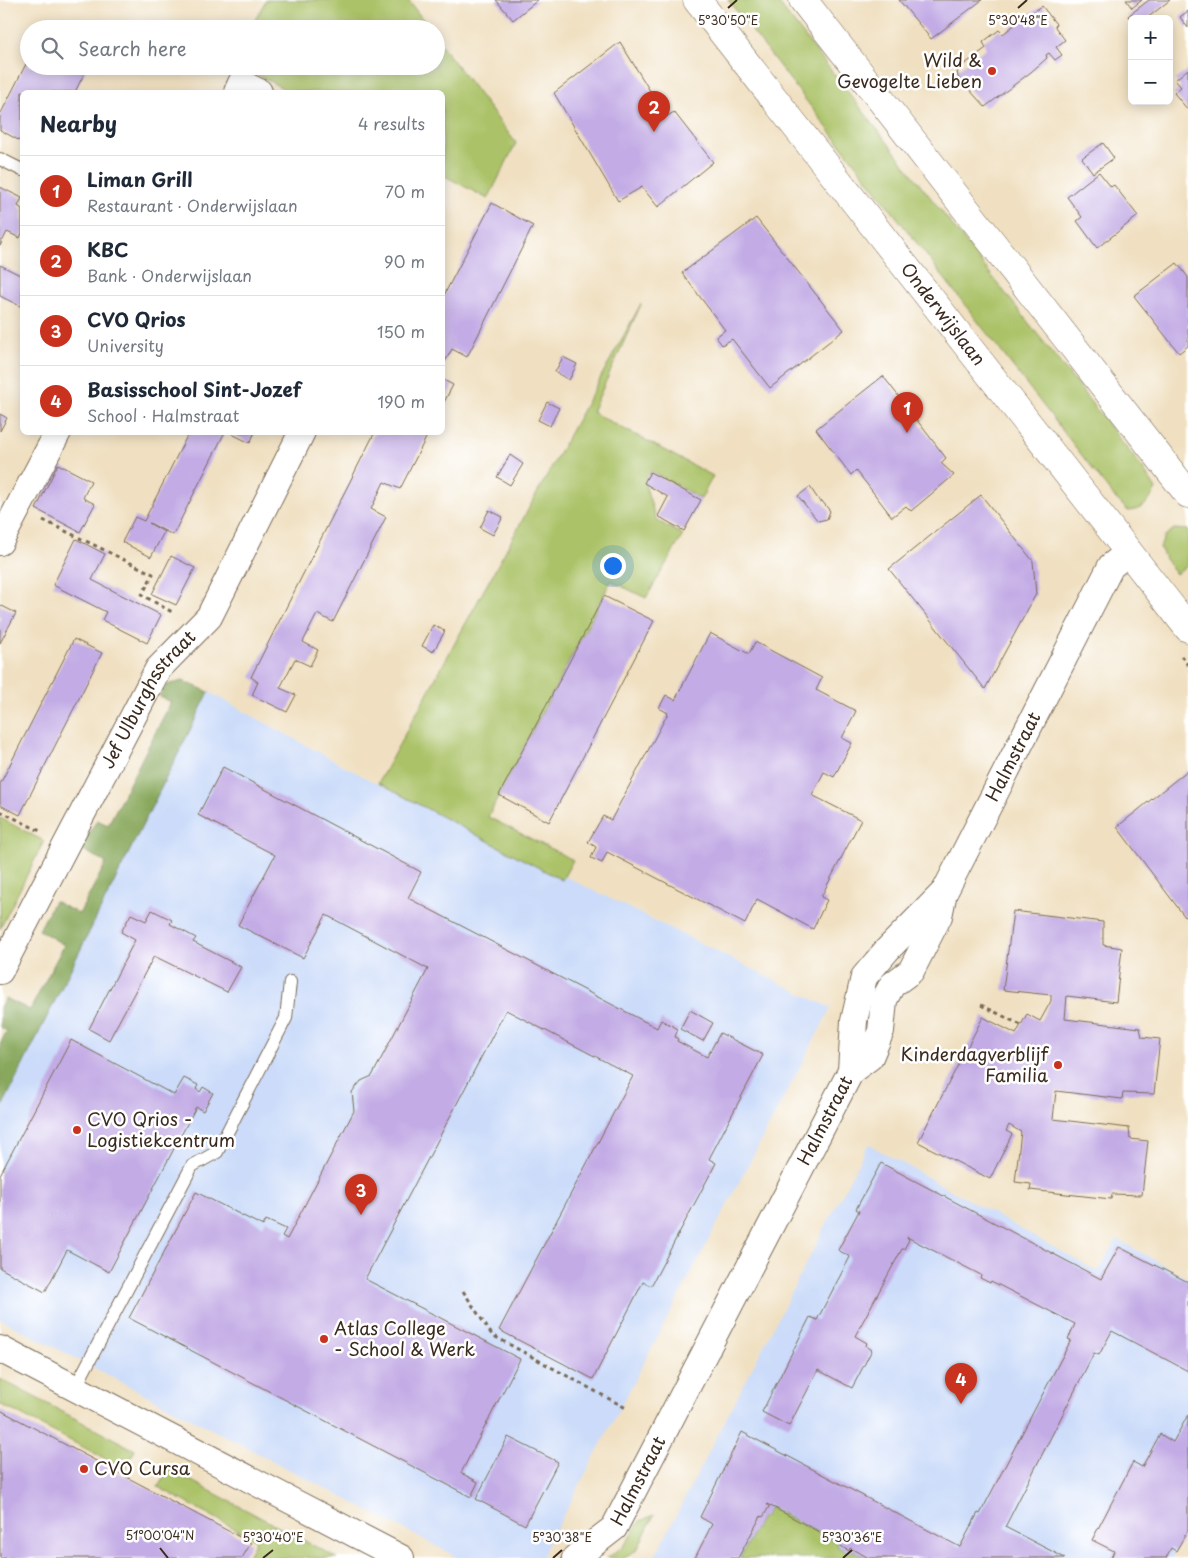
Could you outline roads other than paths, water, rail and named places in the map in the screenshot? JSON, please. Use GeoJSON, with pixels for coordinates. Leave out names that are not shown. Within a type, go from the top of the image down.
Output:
{"type":"FeatureCollection","features":[{"type":"Feature","properties":{"kind":"main road","name":"Onderwijslaan"},"geometry":{"type":"LineString","coordinates":[[697,0],[1188,628]]}},
{"type":"Feature","properties":{"kind":"main road"},"geometry":{"type":"LineString","coordinates":[[803,0],[1188,494]]}},
{"type":"Feature","properties":{"kind":"street"},"geometry":{"type":"LineString","coordinates":[[237,90],[242,83],[255,90]]}},
{"type":"Feature","properties":{"kind":"street"},"geometry":{"type":"LineString","coordinates":[[0,542],[56,435]]}},
{"type":"Feature","properties":{"kind":"street","name":"Jef Ulburghsstraat"},"geometry":{"type":"LineString","coordinates":[[0,971],[158,669],[162,662],[200,628],[209,616],[300,435]]}},
{"type":"Feature","properties":{"kind":"street","name":"Halmstraat"},"geometry":{"type":"LineString","coordinates":[[576,1558],[614,1528],[851,1071],[854,1022],[864,977],[887,950],[945,891],[1111,566],[1129,552]]}},
{"type":"Feature","properties":{"kind":"street"},"geometry":{"type":"LineString","coordinates":[[0,1349],[401,1558]]}},
{"type":"Feature","properties":{"kind":"lane"},"geometry":{"type":"LineString","coordinates":[[0,159],[20,169]]}},
{"type":"Feature","properties":{"kind":"lane"},"geometry":{"type":"LineString","coordinates":[[75,1388],[192,1166],[217,1152],[286,1018],[290,982]]}},
{"type":"Feature","properties":{"kind":"place","name":"Wild & Gevogelte Lieben"},"geometry":{"type":"Point","coordinates":[992,71]}},
{"type":"Feature","properties":{"kind":"place","name":"KBC"},"geometry":{"type":"Point","coordinates":[654,132]}},
{"type":"Feature","properties":{"kind":"place","name":"Liman Grill"},"geometry":{"type":"Point","coordinates":[907,433]}},
{"type":"Feature","properties":{"kind":"place","name":"Kinderdagverblijf Familia"},"geometry":{"type":"Point","coordinates":[1058,1065]}},
{"type":"Feature","properties":{"kind":"place","name":"CVO Qrios - Logistiekcentrum"},"geometry":{"type":"Point","coordinates":[77,1130]}},
{"type":"Feature","properties":{"kind":"place","name":"CVO Qrios"},"geometry":{"type":"Point","coordinates":[361,1215]}},
{"type":"Feature","properties":{"kind":"place","name":"Atlas College - School & Werk"},"geometry":{"type":"Point","coordinates":[324,1339]}},
{"type":"Feature","properties":{"kind":"place","name":"Basisschool Sint-Jozef"},"geometry":{"type":"Point","coordinates":[961,1404]}},
{"type":"Feature","properties":{"kind":"place","name":"CVO Cursa"},"geometry":{"type":"Point","coordinates":[84,1469]}}]}
